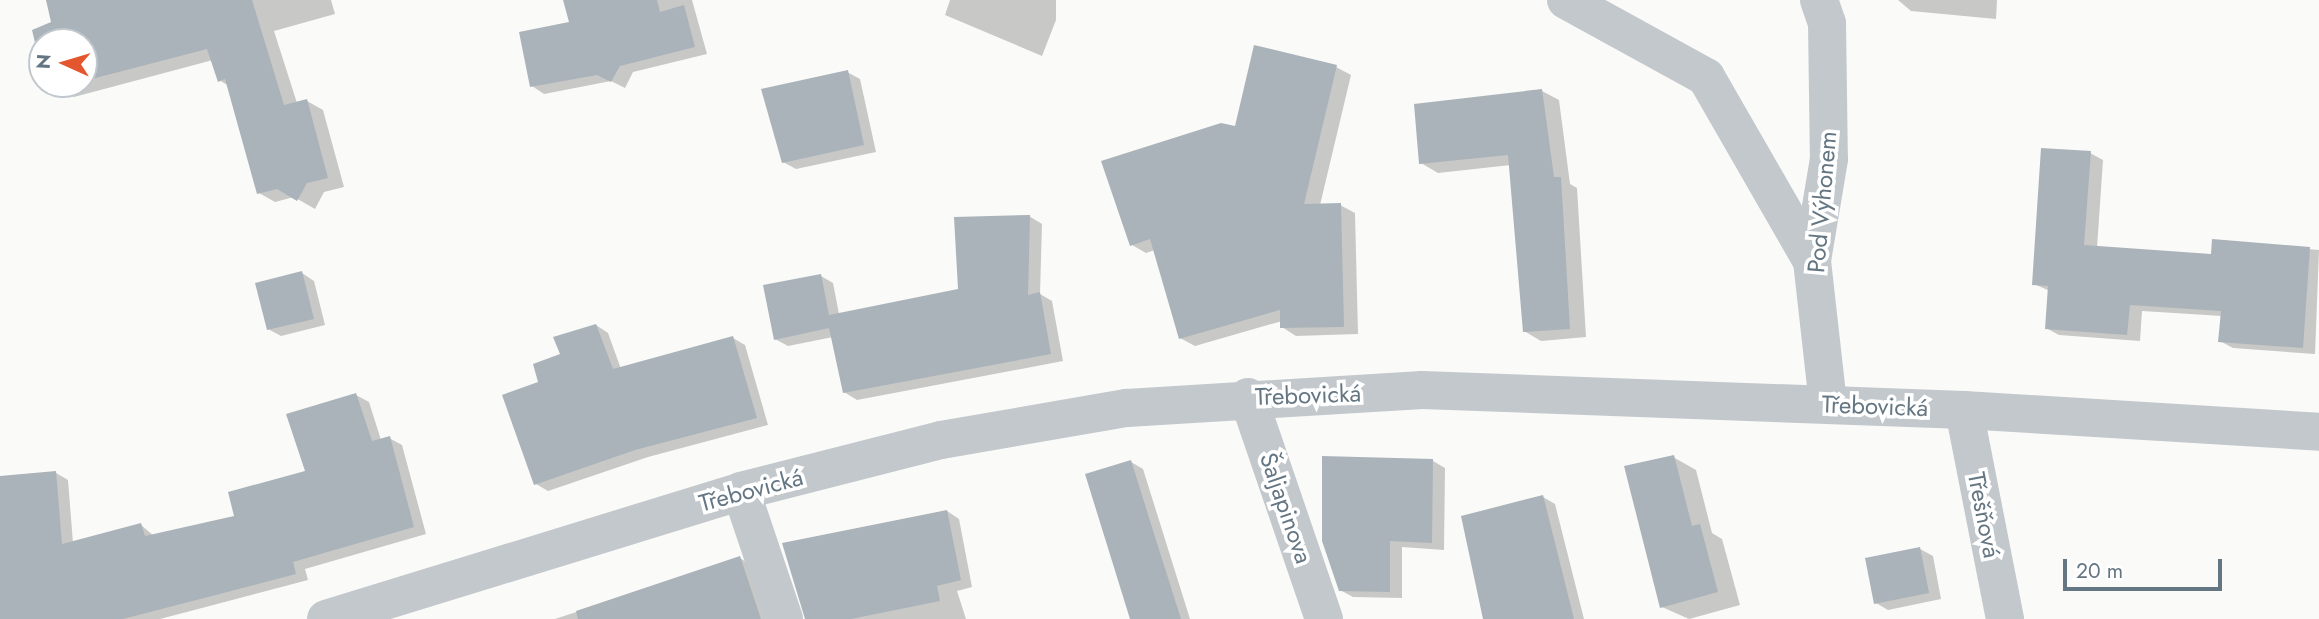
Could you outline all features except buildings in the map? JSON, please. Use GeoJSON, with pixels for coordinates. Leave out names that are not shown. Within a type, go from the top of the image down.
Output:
{"type":"FeatureCollection","features":[{"type":"Feature","properties":{"kind":"street"},"geometry":{"type":"LineString","coordinates":[[1566,0],[1706,78],[1812,261]]}},
{"type":"Feature","properties":{"kind":"street","name":"Pod Výhonem"},"geometry":{"type":"LineString","coordinates":[[1819,0],[1827,23],[1829,159],[1812,261],[1828,404]]}},
{"type":"Feature","properties":{"kind":"street","name":"Třebovická"},"geometry":{"type":"LineString","coordinates":[[326,619],[387,610],[741,491],[941,440],[1127,408],[1248,397],[1422,390],[1964,410],[2319,432]]}},
{"type":"Feature","properties":{"kind":"street","name":"Šaljapinova"},"geometry":{"type":"LineString","coordinates":[[1248,397],[1324,619]]}},
{"type":"Feature","properties":{"kind":"street","name":"Třešňová"},"geometry":{"type":"LineString","coordinates":[[1964,410],[2005,619]]}},
{"type":"Feature","properties":{"kind":"street"},"geometry":{"type":"LineString","coordinates":[[741,491],[784,619]]}}]}
